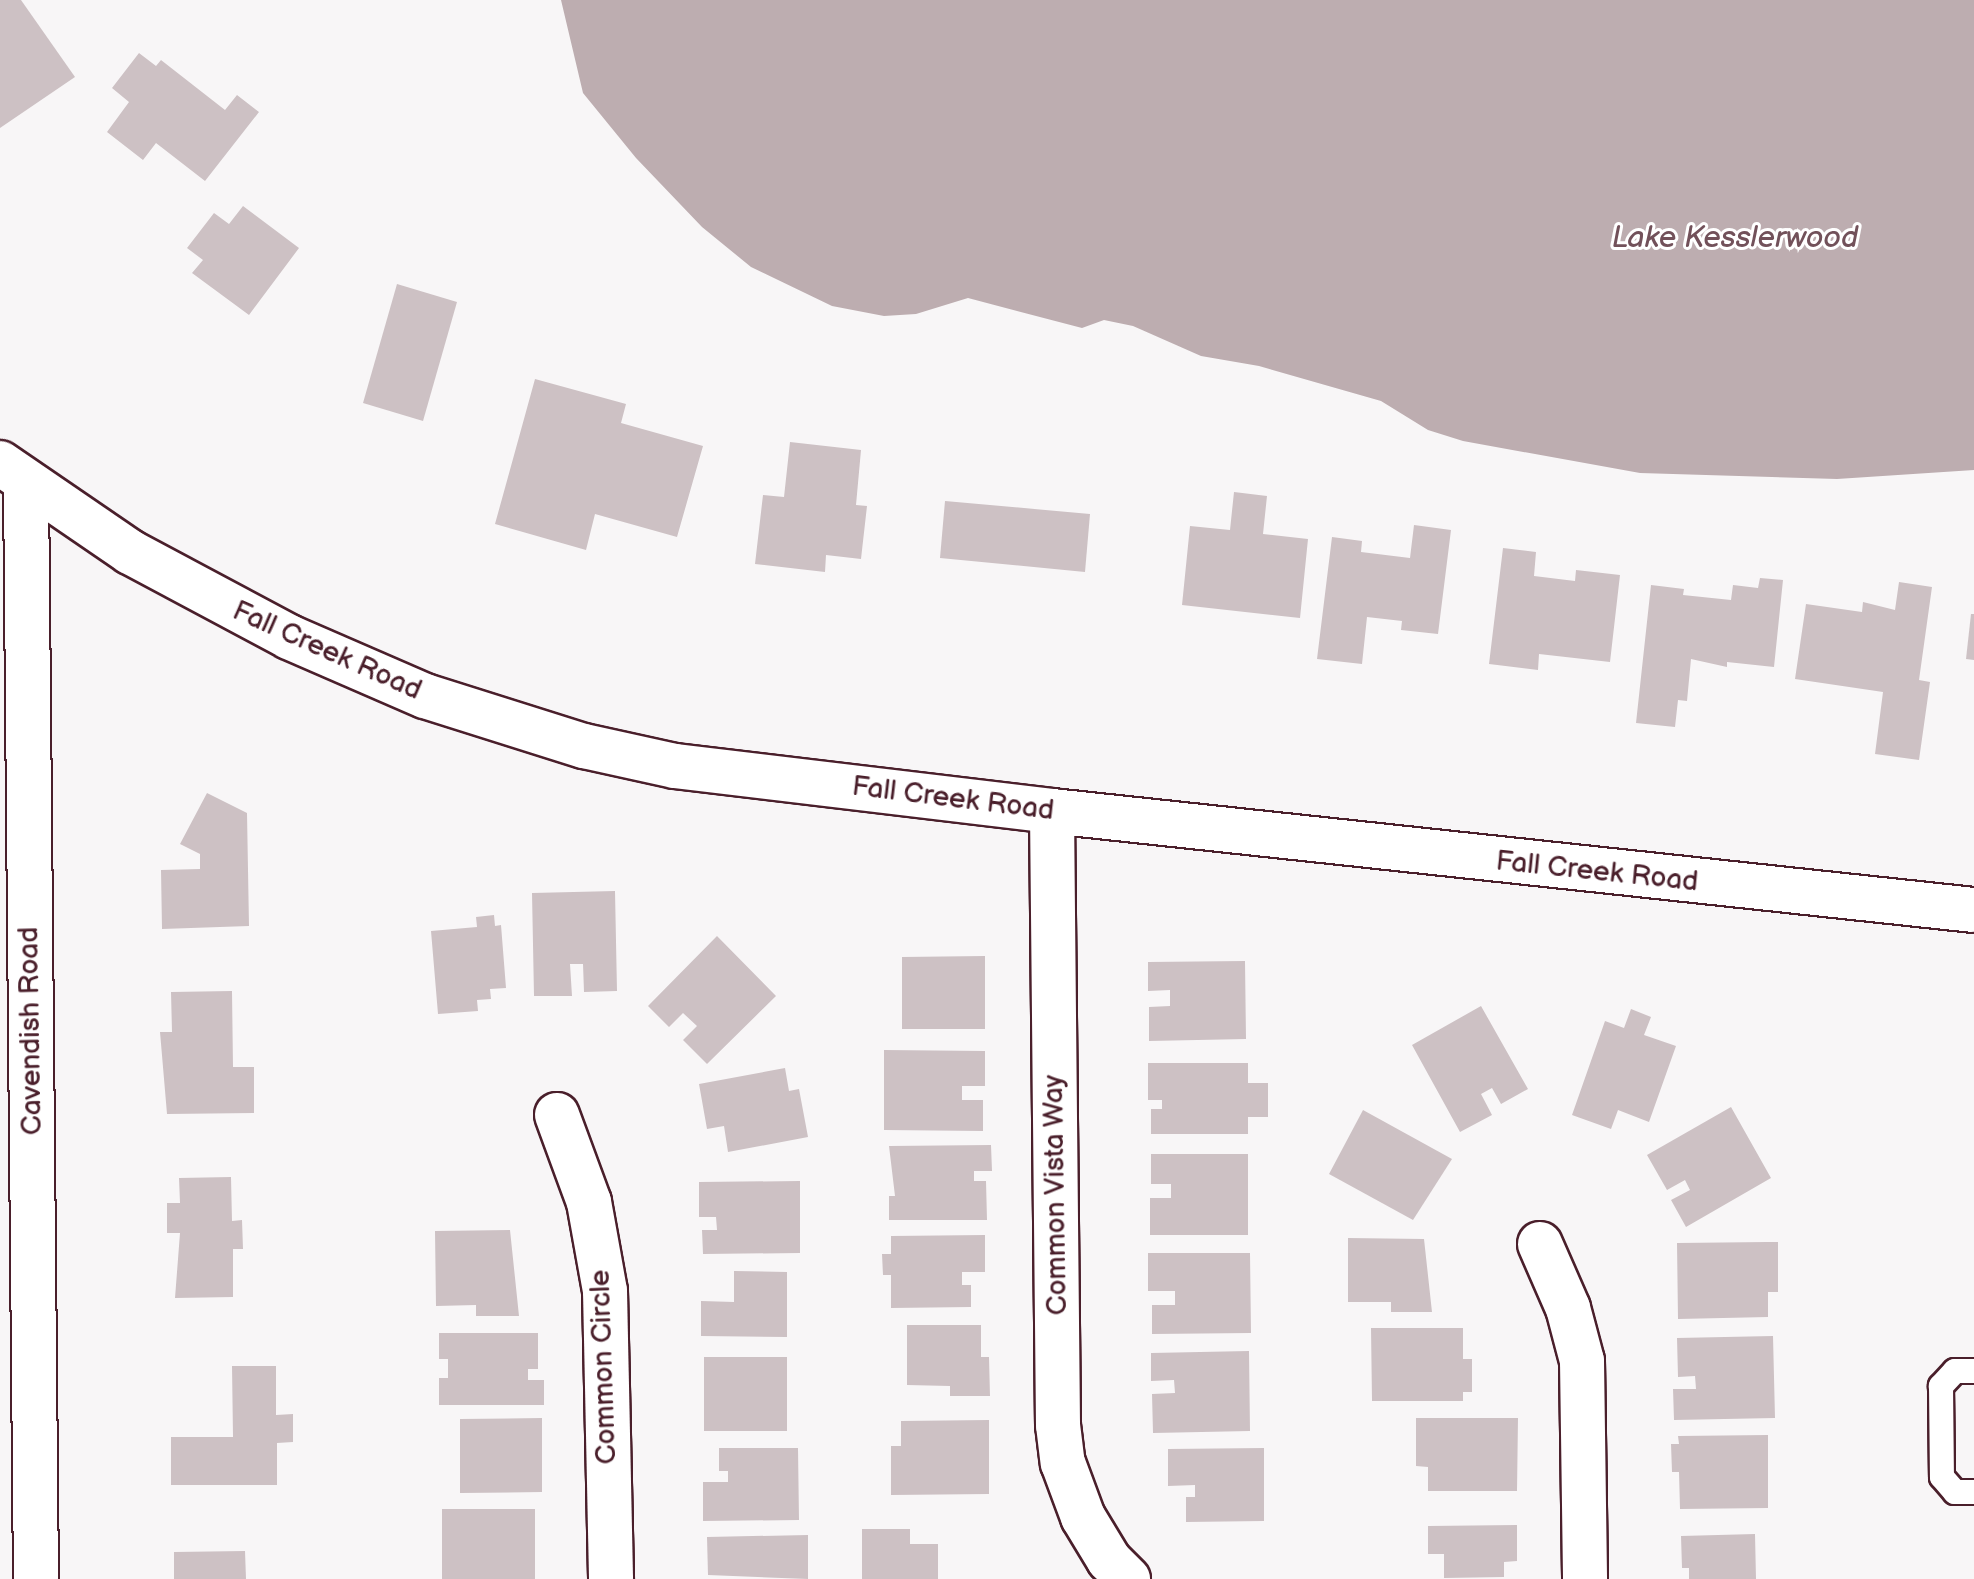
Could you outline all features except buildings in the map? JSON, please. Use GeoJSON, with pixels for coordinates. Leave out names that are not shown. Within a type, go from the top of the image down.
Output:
{"type":"FeatureCollection","features":[{"type":"Feature","properties":{"kind":"street","name":"Fall Creek Road"},"geometry":{"type":"LineString","coordinates":[[13,473],[208,597],[378,677],[495,720],[675,766],[1052,811],[1974,910]]}},
{"type":"Feature","properties":{"kind":"street","name":"Cavendish Road"},"geometry":{"type":"LineString","coordinates":[[13,473],[36,1579]]}},
{"type":"Feature","properties":{"kind":"street","name":"Common Vista Way"},"geometry":{"type":"LineString","coordinates":[[1052,811],[1058,1425],[1063,1463],[1083,1517],[1114,1575]]}},
{"type":"Feature","properties":{"kind":"street","name":"Common Circle"},"geometry":{"type":"LineString","coordinates":[[557,1115],[589,1202],[605,1291],[611,1579]]}},
{"type":"Feature","properties":{"kind":"street"},"geometry":{"type":"LineString","coordinates":[[1540,1244],[1568,1308],[1582,1361],[1585,1579]]}},
{"type":"Feature","properties":{"kind":"lane"},"geometry":{"type":"LineString","coordinates":[[1974,1371],[1955,1371],[1941,1386],[1942,1477],[1955,1492],[1974,1492]]}},
{"type":"Feature","properties":{"kind":"water","name":"Lake Kesslerwood"},"geometry":{"type":"Polygon","coordinates":[[[561,0],[1974,0],[1974,470],[1837,479],[1640,473],[1463,441],[1428,430],[1381,401],[1259,366],[1201,356],[1133,326],[1104,320],[1082,328],[968,298],[916,314],[884,316],[832,306],[751,267],[702,227],[636,158],[583,93],[561,0]]]}}]}
